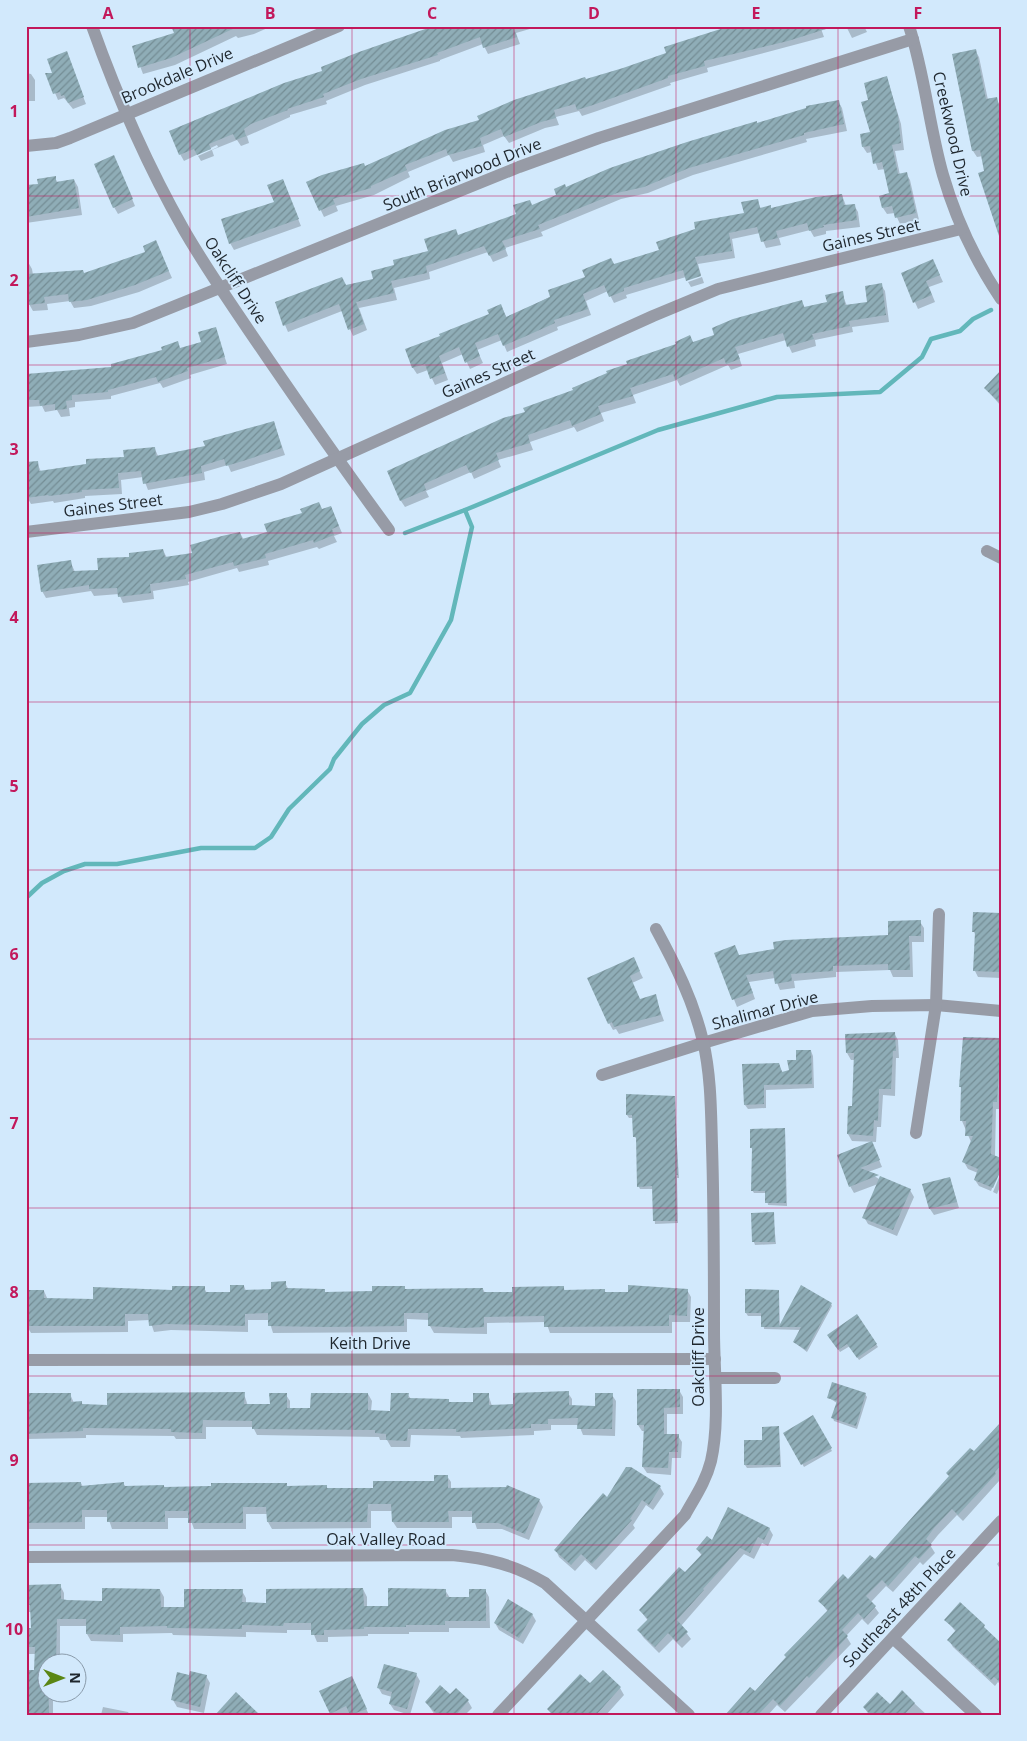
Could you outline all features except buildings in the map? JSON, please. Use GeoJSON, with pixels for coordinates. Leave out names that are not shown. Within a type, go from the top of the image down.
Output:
{"type":"FeatureCollection","features":[{"type":"Feature","properties":{"kind":"street","name":"Oakcliff Drive"},"geometry":{"type":"LineString","coordinates":[[92,26],[127,114],[175,213],[220,289],[389,530]]}},
{"type":"Feature","properties":{"kind":"street","name":"Brookdale Drive"},"geometry":{"type":"LineString","coordinates":[[26,146],[56,143],[339,26]]}},
{"type":"Feature","properties":{"kind":"street","name":"Creekwood Drive"},"geometry":{"type":"LineString","coordinates":[[909,26],[924,80],[942,172],[961,229],[1001,299]]}},
{"type":"Feature","properties":{"kind":"street","name":"South Briarwood Drive"},"geometry":{"type":"LineString","coordinates":[[26,342],[79,335],[133,323],[519,167],[599,138],[913,39]]}},
{"type":"Feature","properties":{"kind":"street","name":"Gaines Street"},"geometry":{"type":"LineString","coordinates":[[26,532],[159,517],[214,506],[281,484],[652,316],[718,290],[961,229]]}},
{"type":"Feature","properties":{"kind":"street"},"geometry":{"type":"LineString","coordinates":[[987,551],[1001,558]]}},
{"type":"Feature","properties":{"kind":"street"},"geometry":{"type":"LineString","coordinates":[[916,1133],[936,1004],[939,914]]}},
{"type":"Feature","properties":{"kind":"street","name":"Oakcliff Drive"},"geometry":{"type":"LineString","coordinates":[[498,1715],[684,1515],[702,1487],[711,1460],[714,1437],[714,1195],[710,1089],[704,1043],[683,978],[656,929]]}},
{"type":"Feature","properties":{"kind":"street","name":"Shalimar Drive"},"geometry":{"type":"LineString","coordinates":[[602,1076],[812,1011],[872,1006],[936,1004],[1001,1011]]}},
{"type":"Feature","properties":{"kind":"street","name":"Keith Drive"},"geometry":{"type":"LineString","coordinates":[[26,1360],[714,1359]]}},
{"type":"Feature","properties":{"kind":"street"},"geometry":{"type":"LineString","coordinates":[[714,1378],[775,1378]]}},
{"type":"Feature","properties":{"kind":"street","name":"Southeast 48th Place"},"geometry":{"type":"LineString","coordinates":[[821,1715],[1001,1521]]}},
{"type":"Feature","properties":{"kind":"street","name":"Oak Valley Road"},"geometry":{"type":"LineString","coordinates":[[26,1557],[471,1557],[504,1563],[545,1583],[688,1715]]}},
{"type":"Feature","properties":{"kind":"street"},"geometry":{"type":"LineString","coordinates":[[893,1638],[976,1715]]}},
{"type":"Feature","properties":{"kind":"waterway"},"geometry":{"type":"LineString","coordinates":[[26,898],[42,883],[64,871],[85,864],[117,864],[201,848],[255,848],[271,837],[289,809],[330,769],[334,759],[362,724],[384,705],[410,693],[451,620],[472,527],[465,510],[658,430],[777,397],[880,392],[922,357],[931,339],[960,331],[973,319],[991,310]]}},
{"type":"Feature","properties":{"kind":"waterway"},"geometry":{"type":"LineString","coordinates":[[405,533],[465,510]]}}]}
